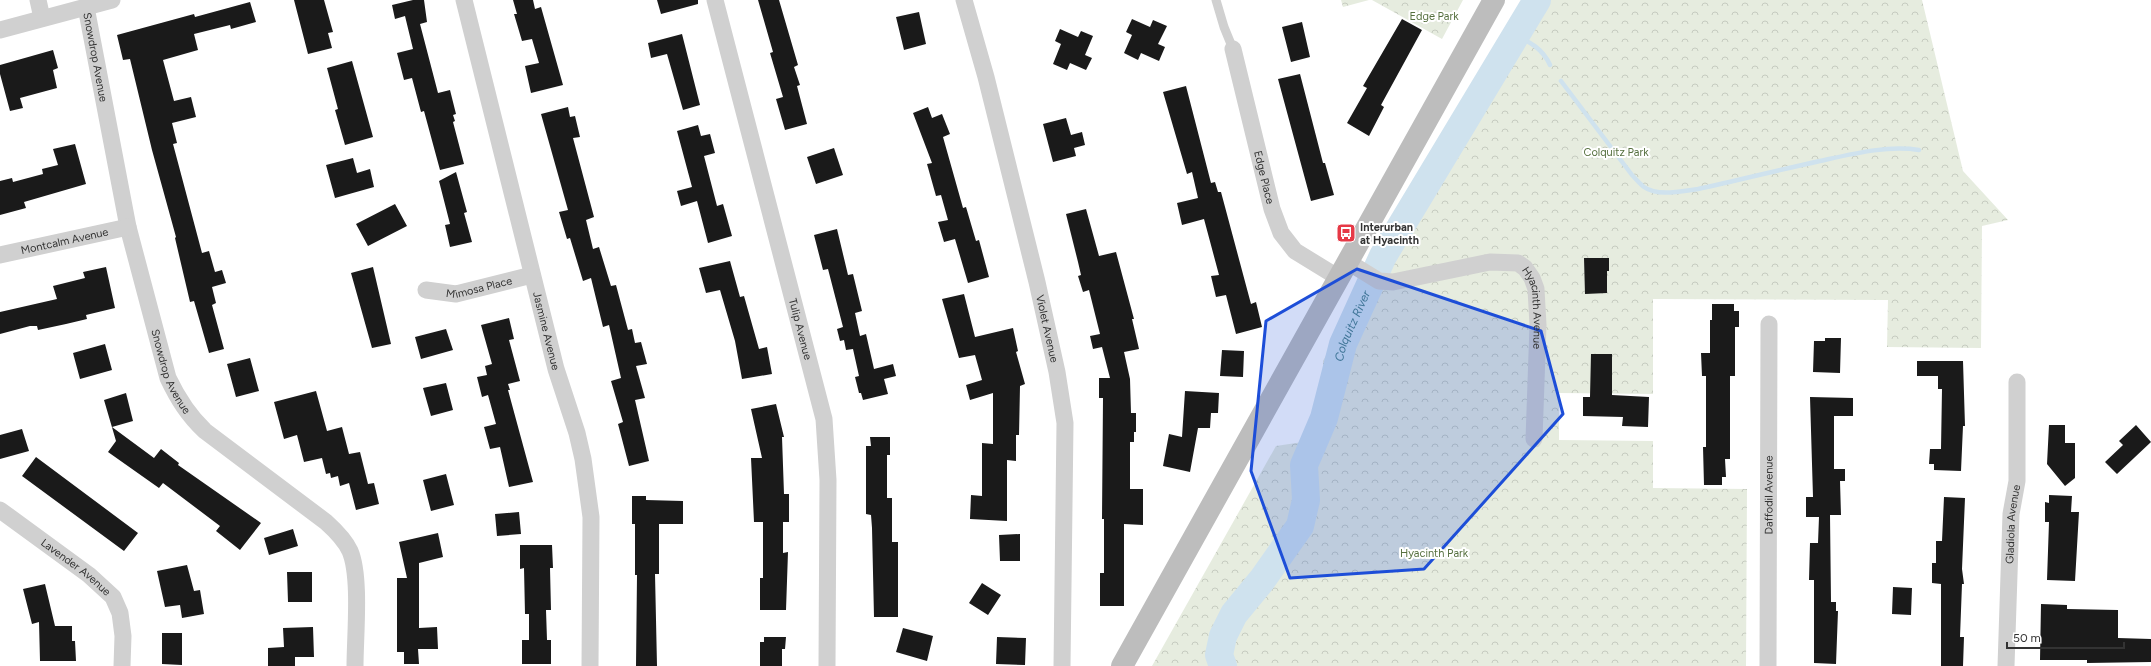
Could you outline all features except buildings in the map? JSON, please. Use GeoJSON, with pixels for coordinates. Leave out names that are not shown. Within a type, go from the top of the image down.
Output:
{"type":"FeatureCollection","features":[{"type":"Feature","properties":{"kind":"main road"},"geometry":{"type":"LineString","coordinates":[[1122,666],[1494,0]]}},
{"type":"Feature","properties":{"kind":"street"},"geometry":{"type":"LineString","coordinates":[[38,0],[42,18]]}},
{"type":"Feature","properties":{"kind":"street"},"geometry":{"type":"LineString","coordinates":[[0,30],[112,0]]}},
{"type":"Feature","properties":{"kind":"street","name":"Jasmine Avenue"},"geometry":{"type":"LineString","coordinates":[[464,0],[556,369],[577,433],[591,517],[590,666]]}},
{"type":"Feature","properties":{"kind":"street","name":"Tulip Avenue"},"geometry":{"type":"LineString","coordinates":[[715,0],[824,419],[828,480],[827,666]]}},
{"type":"Feature","properties":{"kind":"street","name":"Violet Avenue"},"geometry":{"type":"LineString","coordinates":[[964,0],[986,77],[1037,282],[1057,372],[1065,423],[1066,465],[1062,666]]}},
{"type":"Feature","properties":{"kind":"street","name":"Snowdrop Avenue"},"geometry":{"type":"LineString","coordinates":[[86,7],[128,227],[162,360],[178,400],[190,417],[205,431],[326,522],[340,536],[350,551],[355,569],[355,666]]}},
{"type":"Feature","properties":{"kind":"street","name":"Edge Place"},"geometry":{"type":"LineString","coordinates":[[1233,49],[1272,209],[1281,233],[1295,251],[1343,270]]}},
{"type":"Feature","properties":{"kind":"street","name":"Montcalm Avenue"},"geometry":{"type":"LineString","coordinates":[[0,255],[128,227]]}},
{"type":"Feature","properties":{"kind":"street","name":"Hyacinth Avenue"},"geometry":{"type":"LineString","coordinates":[[1343,270],[1393,282],[1490,262],[1518,263],[1525,268],[1532,278],[1536,289],[1538,325],[1534,439]]}},
{"type":"Feature","properties":{"kind":"street","name":"Mimosa Place"},"geometry":{"type":"LineString","coordinates":[[426,290],[456,294],[532,275]]}},
{"type":"Feature","properties":{"kind":"street","name":"Daffodil Avenue"},"geometry":{"type":"LineString","coordinates":[[1768,666],[1769,324]]}},
{"type":"Feature","properties":{"kind":"street","name":"Gladiola Avenue"},"geometry":{"type":"LineString","coordinates":[[2006,666],[2011,514],[2017,481],[2017,382]]}},
{"type":"Feature","properties":{"kind":"street","name":"Lavender Avenue"},"geometry":{"type":"LineString","coordinates":[[0,510],[89,575],[113,597],[120,613],[123,636],[122,666]]}},
{"type":"Feature","properties":{"kind":"lane"},"geometry":{"type":"LineString","coordinates":[[1216,0],[1224,27],[1233,49]]}},
{"type":"Feature","properties":{"kind":"highlighted area"},"geometry":{"type":"Polygon","coordinates":[[[1357,269],[1541,331],[1563,414],[1424,569],[1290,578],[1251,471],[1266,321],[1357,269]]]}},
{"type":"Feature","properties":{"kind":"green space"},"geometry":{"type":"Polygon","coordinates":[[[1341,0],[1369,0],[1343,7],[1341,0]]]}},
{"type":"Feature","properties":{"kind":"green space","name":"Edge Park"},"geometry":{"type":"Polygon","coordinates":[[[1372,0],[1463,0],[1442,39],[1372,0]]]}},
{"type":"Feature","properties":{"kind":"green space","name":"Colquitz Park"},"geometry":{"type":"Polygon","coordinates":[[[1526,0],[1922,0],[1963,171],[2008,220],[1982,226],[1981,348],[1887,347],[1888,300],[1653,299],[1653,394],[1559,393],[1559,440],[1653,441],[1653,488],[1747,489],[1746,666],[1152,666],[1276,446],[1323,439],[1323,361],[1526,0]]]}},
{"type":"Feature","properties":{"kind":"waterway","name":"Colquitz River"},"geometry":{"type":"LineString","coordinates":[[1223,666],[1219,655],[1223,636],[1234,614],[1262,580],[1300,526],[1306,500],[1304,465],[1324,418],[1343,344],[1383,256],[1537,0]]}},
{"type":"Feature","properties":{"kind":"waterway"},"geometry":{"type":"LineString","coordinates":[[1515,35],[1526,40],[1540,50],[1550,65]]}},
{"type":"Feature","properties":{"kind":"waterway"},"geometry":{"type":"LineString","coordinates":[[1561,81],[1632,175],[1644,187],[1656,192],[1678,192],[1698,189],[1832,158],[1882,149],[1919,150]]}},
{"type":"Feature","properties":{"kind":"place","name":"Interurban at Hyacinth"},"geometry":{"type":"Point","coordinates":[1346,233]}},
{"type":"Feature","properties":{"kind":"park label","name":"Hyacinth Park"},"geometry":{"type":"Point","coordinates":[1434,553]}}]}
